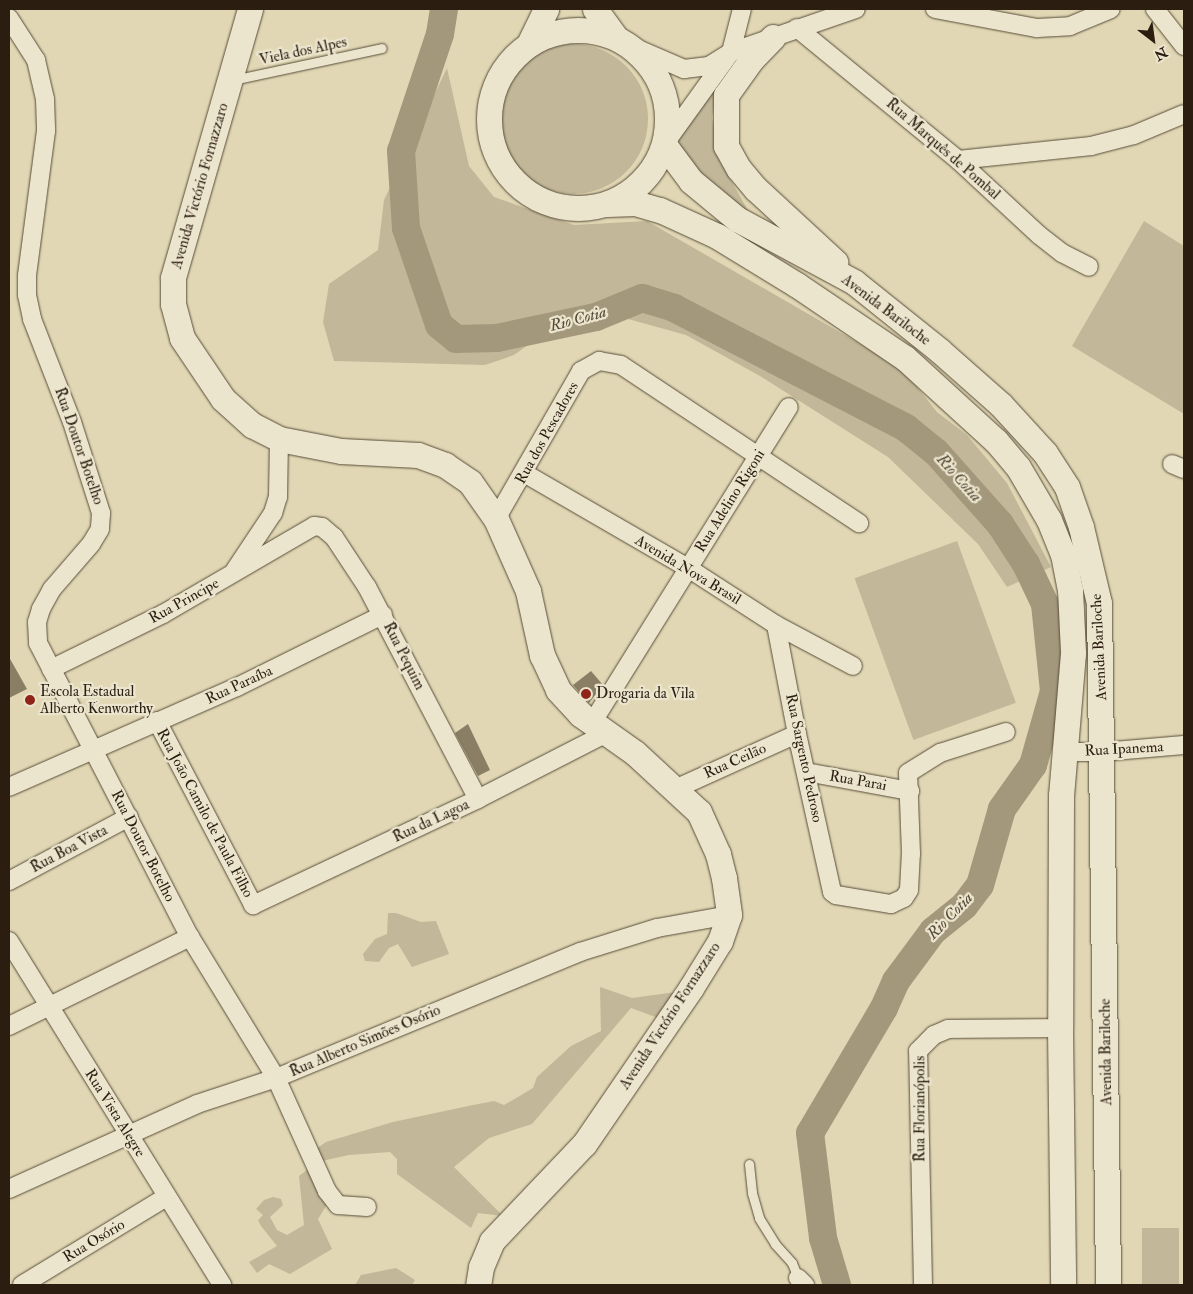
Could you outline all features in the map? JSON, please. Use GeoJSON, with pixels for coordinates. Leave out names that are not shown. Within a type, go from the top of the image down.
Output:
{"type":"FeatureCollection","features":[{"type":"Feature","properties":{"kind":"main road","name":"Avenida Victório Fornazzaro"},"geometry":{"type":"LineString","coordinates":[[250,9],[173,278],[173,304],[182,338],[223,399],[252,425],[279,439],[340,451],[418,455],[445,465],[470,482],[496,519],[528,591],[542,655],[558,690],[600,728],[675,789],[699,812],[710,832],[724,878],[729,914],[720,941],[691,988],[584,1144],[492,1241],[481,1267],[478,1285]]}},
{"type":"Feature","properties":{"kind":"main road"},"geometry":{"type":"LineString","coordinates":[[529,44],[546,9]]}},
{"type":"Feature","properties":{"kind":"main road"},"geometry":{"type":"LineString","coordinates":[[595,9],[623,42],[650,64],[660,82],[666,102],[665,144],[653,169],[633,190],[607,204],[579,208],[544,202],[519,187],[497,159],[490,138],[488,117],[492,95],[513,58],[529,44],[550,34],[572,30],[594,31],[623,42]]}},
{"type":"Feature","properties":{"kind":"main road"},"geometry":{"type":"LineString","coordinates":[[774,37],[751,60],[726,95],[726,146],[740,169],[756,189],[854,282]]}},
{"type":"Feature","properties":{"kind":"main road","name":"Avenida Bariloche"},"geometry":{"type":"LineString","coordinates":[[665,144],[691,181],[737,219],[854,282],[1001,405],[1045,453],[1067,488],[1082,526],[1099,603],[1108,1285]]}},
{"type":"Feature","properties":{"kind":"main road","name":"Avenida Bariloche"},"geometry":{"type":"LineString","coordinates":[[607,204],[635,203],[660,210],[729,243],[797,285],[905,358],[976,422],[1018,467],[1049,520],[1063,554],[1070,589],[1072,653],[1063,752],[1060,1028],[1063,1285]]}},
{"type":"Feature","properties":{"kind":"street"},"geometry":{"type":"LineString","coordinates":[[665,144],[731,52],[742,9]]}},
{"type":"Feature","properties":{"kind":"street"},"geometry":{"type":"LineString","coordinates":[[623,42],[684,69],[709,66],[731,52],[856,9]]}},
{"type":"Feature","properties":{"kind":"street"},"geometry":{"type":"LineString","coordinates":[[935,9],[998,14],[1037,28],[1070,26],[1111,9]]}},
{"type":"Feature","properties":{"kind":"street"},"geometry":{"type":"LineString","coordinates":[[1155,9],[1184,46]]}},
{"type":"Feature","properties":{"kind":"street","name":"Rua Doutor Botelho"},"geometry":{"type":"LineString","coordinates":[[9,18],[36,60],[45,99],[46,131],[27,276],[27,295],[32,319],[72,422],[102,513],[100,529],[90,544],[52,589],[41,609],[37,622],[38,643],[190,937],[276,1078],[332,1199],[338,1204],[367,1207]]}},
{"type":"Feature","properties":{"kind":"street","name":"Rua Marquês de Pombal"},"geometry":{"type":"LineString","coordinates":[[797,28],[958,160],[1039,235],[1062,253],[1089,268]]}},
{"type":"Feature","properties":{"kind":"street"},"geometry":{"type":"LineString","coordinates":[[958,160],[1091,146],[1134,135],[1184,114]]}},
{"type":"Feature","properties":{"kind":"street","name":"Rua dos Pescadores"},"geometry":{"type":"LineString","coordinates":[[496,519],[581,371],[599,361],[621,365],[758,455]]}},
{"type":"Feature","properties":{"kind":"street","name":"Rua Adelino Rigoni"},"geometry":{"type":"LineString","coordinates":[[600,728],[688,568],[789,407]]}},
{"type":"Feature","properties":{"kind":"street"},"geometry":{"type":"LineString","coordinates":[[232,574],[273,514],[278,497],[279,439]]}},
{"type":"Feature","properties":{"kind":"street"},"geometry":{"type":"LineString","coordinates":[[758,455],[859,522]]}},
{"type":"Feature","properties":{"kind":"street","name":"Avenida Nova Brasil"},"geometry":{"type":"LineString","coordinates":[[524,473],[688,568],[776,624],[853,666]]}},
{"type":"Feature","properties":{"kind":"street","name":"Rua Principe"},"geometry":{"type":"LineString","coordinates":[[51,669],[163,614],[314,526]]}},
{"type":"Feature","properties":{"kind":"street","name":"Rua Pequim"},"geometry":{"type":"LineString","coordinates":[[314,526],[322,527],[334,536],[383,615],[478,800]]}},
{"type":"Feature","properties":{"kind":"street","name":"Rua Paraíba"},"geometry":{"type":"LineString","coordinates":[[9,787],[237,687],[383,615]]}},
{"type":"Feature","properties":{"kind":"street","name":"Rua Sargento Pedroso"},"geometry":{"type":"LineString","coordinates":[[776,624],[797,734],[832,892],[891,904],[904,898],[910,879],[910,790]]}},
{"type":"Feature","properties":{"kind":"street","name":"Rua João Camilo de Paula Filho"},"geometry":{"type":"LineString","coordinates":[[157,721],[253,905]]}},
{"type":"Feature","properties":{"kind":"street","name":"Rua da Lagoa"},"geometry":{"type":"LineString","coordinates":[[253,905],[478,800],[600,728]]}},
{"type":"Feature","properties":{"kind":"street"},"geometry":{"type":"LineString","coordinates":[[910,790],[908,773],[940,753],[1006,732]]}},
{"type":"Feature","properties":{"kind":"street","name":"Rua Ceilão"},"geometry":{"type":"LineString","coordinates":[[675,789],[797,734]]}},
{"type":"Feature","properties":{"kind":"street","name":"Rua Ipanema"},"geometry":{"type":"LineString","coordinates":[[1063,752],[1102,752],[1184,745]]}},
{"type":"Feature","properties":{"kind":"street","name":"Rua Parai"},"geometry":{"type":"LineString","coordinates":[[806,772],[910,790]]}},
{"type":"Feature","properties":{"kind":"street","name":"Rua Boa Vista"},"geometry":{"type":"LineString","coordinates":[[9,882],[129,817]]}},
{"type":"Feature","properties":{"kind":"street","name":"Rua Alberto Simões Osório"},"geometry":{"type":"LineString","coordinates":[[9,1188],[197,1104],[276,1078],[580,952],[657,928],[729,914]]}},
{"type":"Feature","properties":{"kind":"street"},"geometry":{"type":"LineString","coordinates":[[9,1026],[47,1005],[190,937]]}},
{"type":"Feature","properties":{"kind":"street","name":"Rua Vista Alegre"},"geometry":{"type":"LineString","coordinates":[[9,941],[222,1285]]}},
{"type":"Feature","properties":{"kind":"street","name":"Rua Florianópolis"},"geometry":{"type":"LineString","coordinates":[[922,1285],[918,1051],[934,1035],[948,1029],[1060,1028]]}},
{"type":"Feature","properties":{"kind":"street","name":"Rua Osório"},"geometry":{"type":"LineString","coordinates":[[22,1285],[166,1197]]}},
{"type":"Feature","properties":{"kind":"lane","name":"Viela dos Alpes"},"geometry":{"type":"LineString","coordinates":[[230,80],[382,48]]}},
{"type":"Feature","properties":{"kind":"lane"},"geometry":{"type":"LineString","coordinates":[[749,1164],[752,1193],[759,1218],[792,1264],[801,1282]]}},
{"type":"Feature","properties":{"kind":"shaded area"},"geometry":{"type":"Polygon","coordinates":[[[573,44],[588,45],[602,49],[615,56],[626,66],[636,77],[643,90],[647,104],[647,134],[643,148],[636,161],[626,172],[615,182],[602,189],[588,193],[573,194],[558,193],[544,189],[531,182],[520,172],[510,161],[503,148],[499,134],[498,119],[499,104],[503,90],[510,77],[520,66],[531,56],[544,49],[558,45],[573,44]]]}},
{"type":"Feature","properties":{"kind":"shaded area"},"geometry":{"type":"Polygon","coordinates":[[[447,68],[469,166],[494,197],[574,225],[647,221],[902,368],[937,412],[967,435],[1007,483],[1051,567],[1007,587],[978,544],[888,457],[760,376],[686,335],[581,306],[514,355],[485,365],[334,361],[323,322],[329,284],[378,250],[384,200],[447,68]]]}},
{"type":"Feature","properties":{"kind":"shaded area"},"geometry":{"type":"Polygon","coordinates":[[[717,84],[712,118],[720,161],[750,214],[687,166],[678,140],[717,84]]]}},
{"type":"Feature","properties":{"kind":"shaded area"},"geometry":{"type":"Polygon","coordinates":[[[1144,221],[1184,246],[1184,414],[1072,346],[1144,221]]]}},
{"type":"Feature","properties":{"kind":"shaded area"},"geometry":{"type":"Polygon","coordinates":[[[957,541],[1016,703],[913,740],[855,578],[957,541]]]}},
{"type":"Feature","properties":{"kind":"shaded area"},"geometry":{"type":"Polygon","coordinates":[[[388,913],[396,913],[421,922],[436,921],[449,954],[412,967],[398,944],[389,948],[379,962],[365,961],[363,954],[375,939],[387,934],[388,913]]]}},
{"type":"Feature","properties":{"kind":"shaded area"},"geometry":{"type":"Polygon","coordinates":[[[600,987],[632,998],[676,992],[658,1018],[631,1008],[532,1124],[489,1138],[454,1167],[503,1216],[478,1213],[471,1228],[397,1174],[397,1159],[390,1152],[349,1155],[322,1161],[316,1149],[326,1142],[393,1122],[473,1105],[494,1101],[504,1105],[533,1088],[537,1077],[571,1046],[601,1031],[600,987]]]}},
{"type":"Feature","properties":{"kind":"shaded area"},"geometry":{"type":"Polygon","coordinates":[[[312,1166],[328,1203],[318,1219],[332,1249],[290,1274],[269,1264],[257,1273],[249,1262],[277,1246],[261,1226],[258,1220],[263,1215],[256,1209],[264,1200],[273,1197],[281,1199],[283,1205],[270,1217],[277,1230],[287,1235],[304,1225],[299,1176],[312,1166]]]}},
{"type":"Feature","properties":{"kind":"shaded area"},"geometry":{"type":"Polygon","coordinates":[[[1142,1228],[1179,1228],[1179,1285],[1142,1285],[1142,1228]]]}},
{"type":"Feature","properties":{"kind":"shaded area"},"geometry":{"type":"Polygon","coordinates":[[[396,1268],[415,1280],[412,1285],[355,1285],[361,1275],[396,1268]]]}},
{"type":"Feature","properties":{"kind":"building"},"geometry":{"type":"Polygon","coordinates":[[[9,657],[27,689],[9,698],[9,657]]]}},
{"type":"Feature","properties":{"kind":"building"},"geometry":{"type":"Polygon","coordinates":[[[591,671],[603,685],[589,703],[573,685],[591,671]]]}},
{"type":"Feature","properties":{"kind":"building"},"geometry":{"type":"Polygon","coordinates":[[[468,724],[490,770],[478,776],[455,733],[468,724]]]}},
{"type":"Feature","properties":{"kind":"waterway","name":"Rio Cotia"},"geometry":{"type":"LineString","coordinates":[[444,9],[440,34],[401,151],[406,228],[439,325],[456,339],[497,338],[596,317],[642,298],[674,308],[906,428],[936,452],[1000,524],[1026,564],[1045,604],[1054,691],[1033,765],[1002,809],[980,885],[964,906],[933,931],[896,981],[884,1008],[810,1133],[823,1238],[837,1285]]}},
{"type":"Feature","properties":{"kind":"place","name":"Drogaria da Vila"},"geometry":{"type":"Point","coordinates":[586,694]}},
{"type":"Feature","properties":{"kind":"place","name":"Escola Estadual Alberto Kenworthy"},"geometry":{"type":"Point","coordinates":[30,700]}}]}
